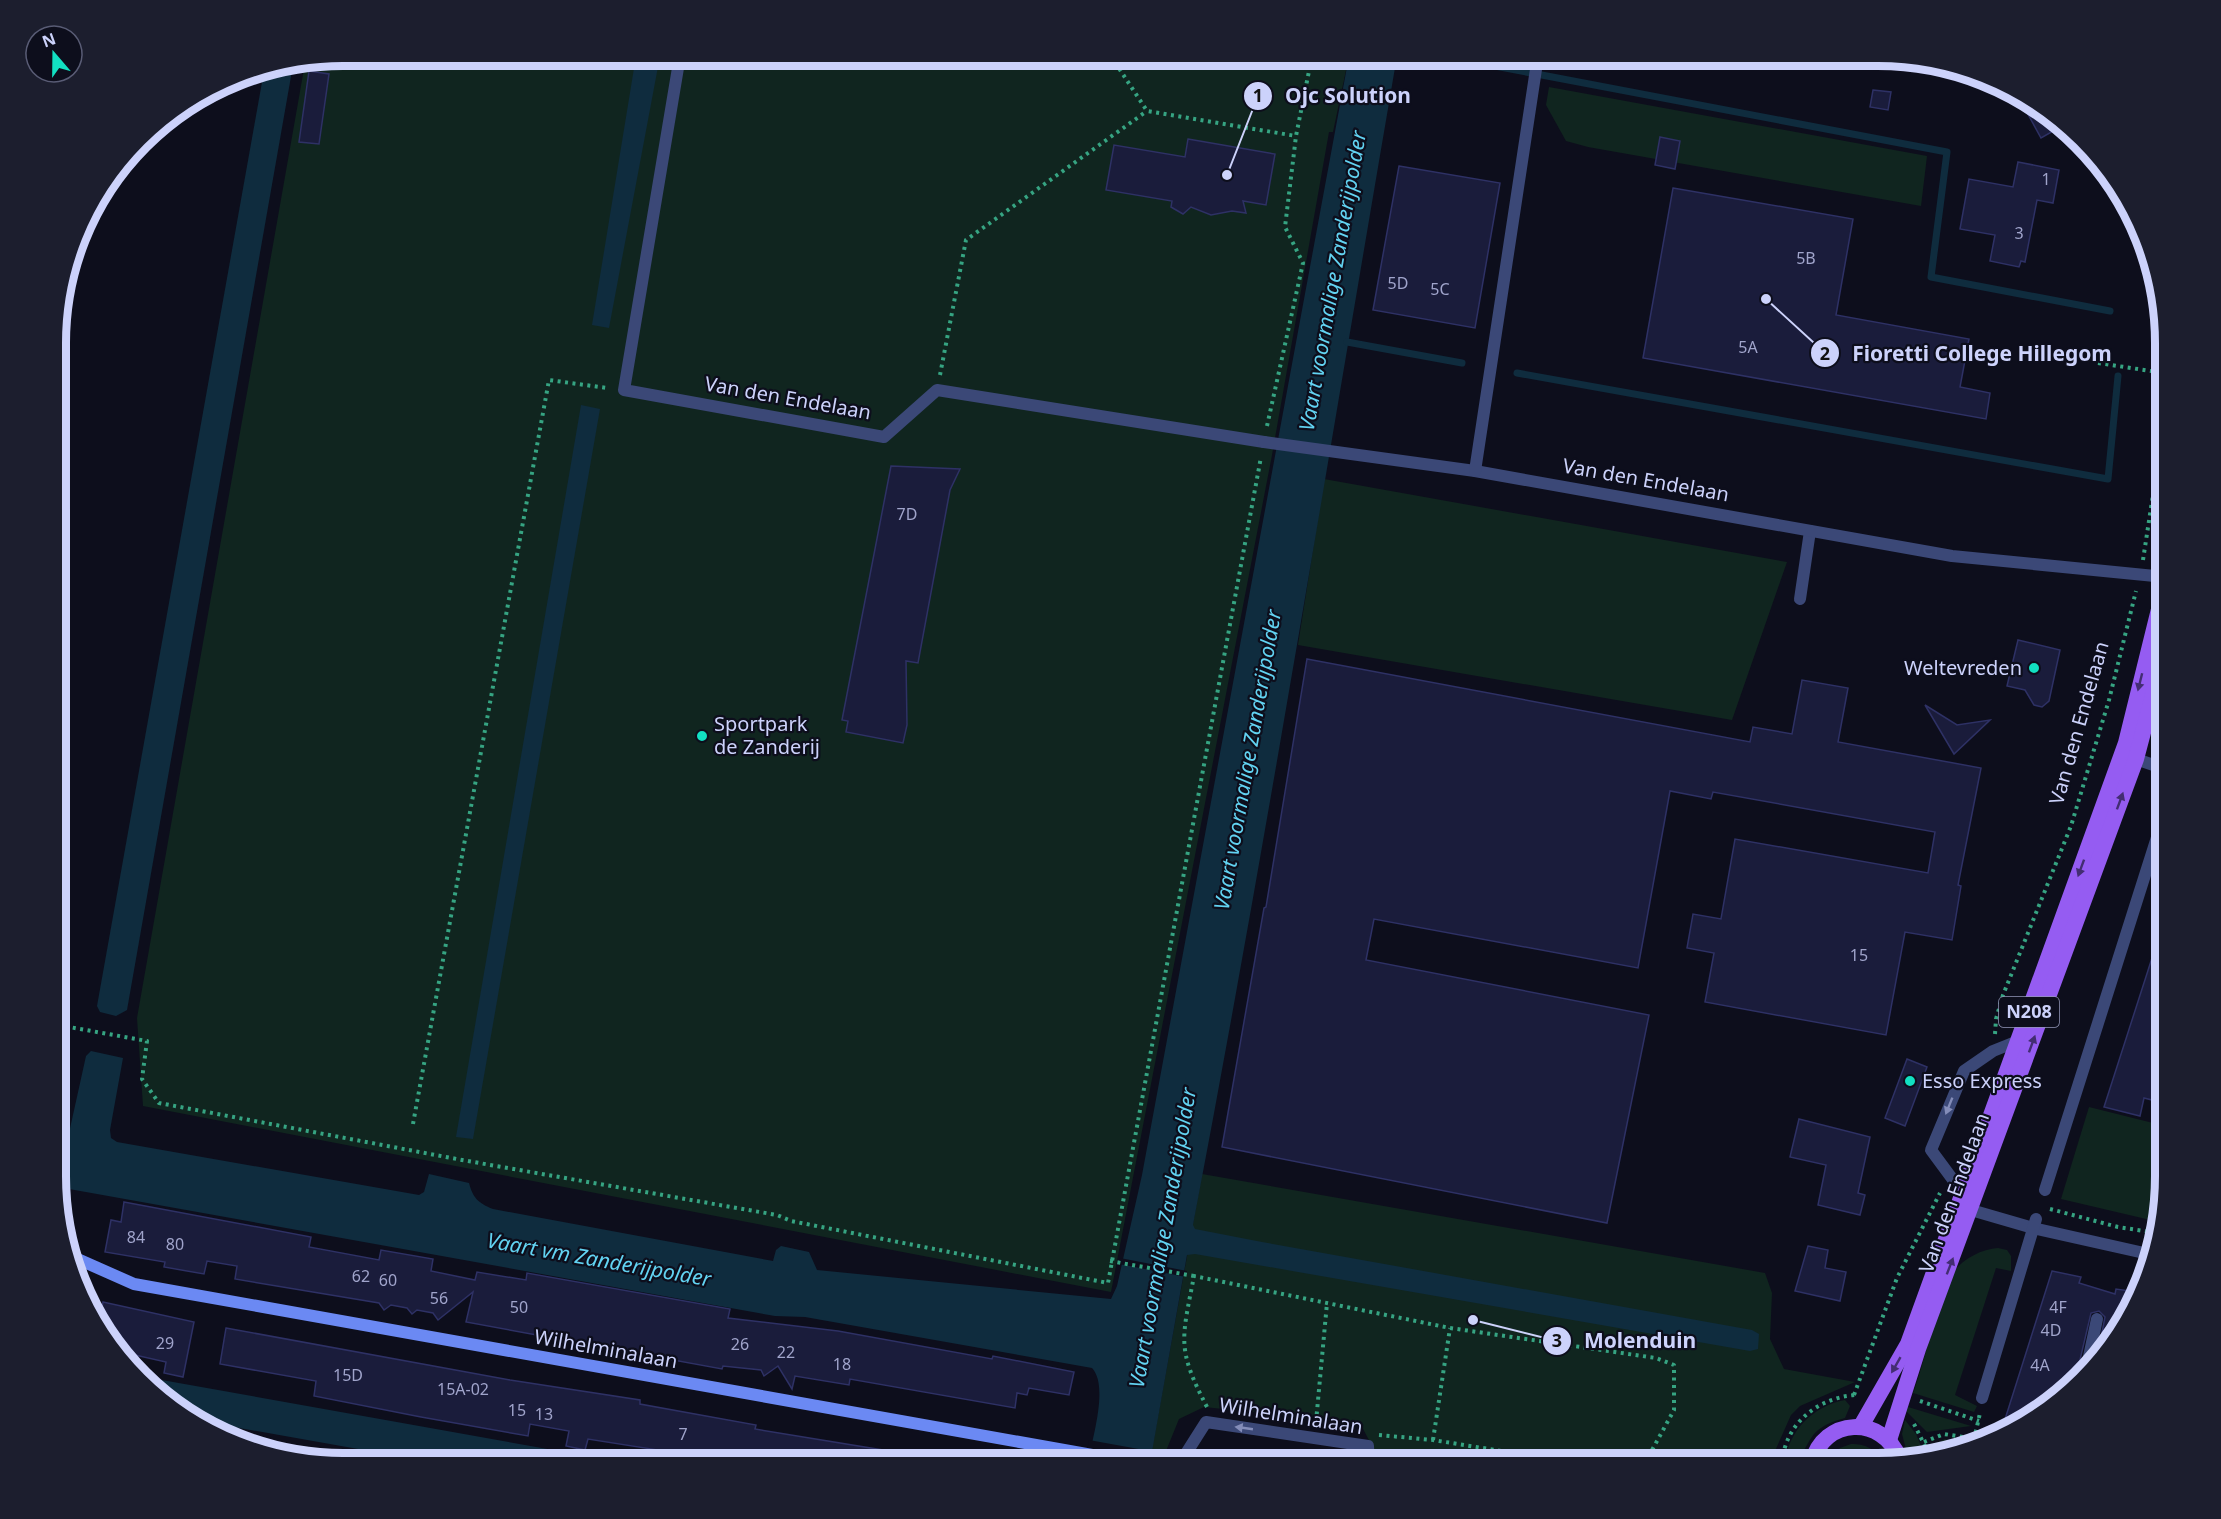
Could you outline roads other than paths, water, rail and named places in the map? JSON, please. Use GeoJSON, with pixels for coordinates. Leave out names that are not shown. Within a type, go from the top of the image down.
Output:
{"type":"FeatureCollection","features":[{"type":"Feature","properties":{"kind":"main road","name":"Van den Endelaan"},"geometry":{"type":"LineString","coordinates":[[1861,1426],[1908,1344],[2126,742],[2155,625]]}},
{"type":"Feature","properties":{"kind":"main road","name":"Van den Endelaan"},"geometry":{"type":"LineString","coordinates":[[1889,1440],[1918,1349],[2136,759],[2155,687]]}},
{"type":"Feature","properties":{"kind":"main road","name":"Wilhelminalaan"},"geometry":{"type":"LineString","coordinates":[[79,1260],[134,1284],[1079,1453]]}},
{"type":"Feature","properties":{"kind":"main road"},"geometry":{"type":"LineString","coordinates":[[1816,1453],[1829,1436],[1849,1426],[1861,1426],[1876,1431],[1889,1440],[1896,1452]]}},
{"type":"Feature","properties":{"kind":"street","name":"Van den Endelaan"},"geometry":{"type":"LineString","coordinates":[[678,66],[624,390],[884,437],[937,390],[1264,442],[1475,471],[1952,556],[2155,575]]}},
{"type":"Feature","properties":{"kind":"street"},"geometry":{"type":"LineString","coordinates":[[1475,471],[1526,150],[1537,66]]}},
{"type":"Feature","properties":{"kind":"street"},"geometry":{"type":"LineString","coordinates":[[1800,599],[1810,531]]}},
{"type":"Feature","properties":{"kind":"street"},"geometry":{"type":"LineString","coordinates":[[2136,759],[2155,766]]}},
{"type":"Feature","properties":{"kind":"street"},"geometry":{"type":"LineString","coordinates":[[2045,1190],[2155,844]]}},
{"type":"Feature","properties":{"kind":"street","name":"Van den Endelaan"},"geometry":{"type":"LineString","coordinates":[[1962,1192],[1931,1150],[1964,1071],[1993,1051],[2018,1041]]}},
{"type":"Feature","properties":{"kind":"street"},"geometry":{"type":"LineString","coordinates":[[1971,1210],[2035,1223],[2144,1253]]}},
{"type":"Feature","properties":{"kind":"street"},"geometry":{"type":"LineString","coordinates":[[1982,1398],[2035,1223]]}},
{"type":"Feature","properties":{"kind":"street"},"geometry":{"type":"LineString","coordinates":[[2090,1354],[2097,1318]]}},
{"type":"Feature","properties":{"kind":"street","name":"Wilhelminalaan"},"geometry":{"type":"LineString","coordinates":[[1186,1453],[1206,1422],[1368,1446],[1368,1453]]}},
{"type":"Feature","properties":{"kind":"water"},"geometry":{"type":"Polygon","coordinates":[[[634,66],[658,66],[609,328],[592,325],[634,66]]]}},
{"type":"Feature","properties":{"kind":"water"},"geometry":{"type":"Polygon","coordinates":[[[1347,66],[1395,66],[1272,787],[1193,1225],[1195,1229],[1262,1242],[1752,1330],[1759,1334],[1758,1349],[1750,1351],[1195,1254],[1187,1255],[1152,1453],[1090,1453],[1099,1400],[1097,1376],[1092,1368],[805,1317],[775,1316],[67,1189],[66,1135],[69,1133],[86,1056],[91,1051],[123,1058],[110,1130],[111,1138],[117,1142],[419,1195],[424,1192],[429,1174],[469,1183],[477,1199],[483,1205],[493,1209],[773,1261],[776,1250],[781,1246],[809,1252],[817,1270],[1111,1299],[1117,1286],[1142,1175],[1347,66]]]}},
{"type":"Feature","properties":{"kind":"water"},"geometry":{"type":"Polygon","coordinates":[[[292,70],[127,1010],[116,1016],[100,1012],[97,1006],[263,78],[292,70]]]}},
{"type":"Feature","properties":{"kind":"water"},"geometry":{"type":"Polygon","coordinates":[[[581,405],[600,409],[473,1139],[456,1137],[581,405]]]}},
{"type":"Feature","properties":{"kind":"water"},"geometry":{"type":"Polygon","coordinates":[[[154,1379],[570,1453],[369,1453],[358,1449],[223,1425],[189,1406],[154,1379]]]}},
{"type":"Feature","properties":{"kind":"waterway"},"geometry":{"type":"LineString","coordinates":[[1495,66],[1947,152],[1931,277],[2110,311]]}},
{"type":"Feature","properties":{"kind":"waterway"},"geometry":{"type":"LineString","coordinates":[[1347,342],[1462,363]]}},
{"type":"Feature","properties":{"kind":"waterway"},"geometry":{"type":"LineString","coordinates":[[1517,373],[2108,479],[2118,376]]}},
{"type":"Feature","properties":{"kind":"place","name":"Ojc Solution"},"geometry":{"type":"Point","coordinates":[1227,175]}},
{"type":"Feature","properties":{"kind":"place","name":"Fioretti College Hillegom"},"geometry":{"type":"Point","coordinates":[1766,299]}},
{"type":"Feature","properties":{"kind":"place","name":"Weltevreden"},"geometry":{"type":"Point","coordinates":[2034,668]}},
{"type":"Feature","properties":{"kind":"place","name":"Sportpark de Zanderij"},"geometry":{"type":"Point","coordinates":[702,736]}},
{"type":"Feature","properties":{"kind":"place","name":"Esso Express"},"geometry":{"type":"Point","coordinates":[1910,1081]}},
{"type":"Feature","properties":{"kind":"place","name":"Molenduin"},"geometry":{"type":"Point","coordinates":[1473,1320]}},
{"type":"Feature","properties":{"kind":"water label","name":"Vaart voormalige Zanderijpolder"},"geometry":{"type":"Point","coordinates":[1333,281]}},
{"type":"Feature","properties":{"kind":"water label","name":"Vaart voormalige Zanderijpolder"},"geometry":{"type":"Point","coordinates":[1248,760]}},
{"type":"Feature","properties":{"kind":"water label","name":"Vaart voormalige Zanderijpolder"},"geometry":{"type":"Point","coordinates":[1163,1238]}},
{"type":"Feature","properties":{"kind":"water label","name":"Vaart vm Zanderijpolder"},"geometry":{"type":"Point","coordinates":[599,1260]}}]}
